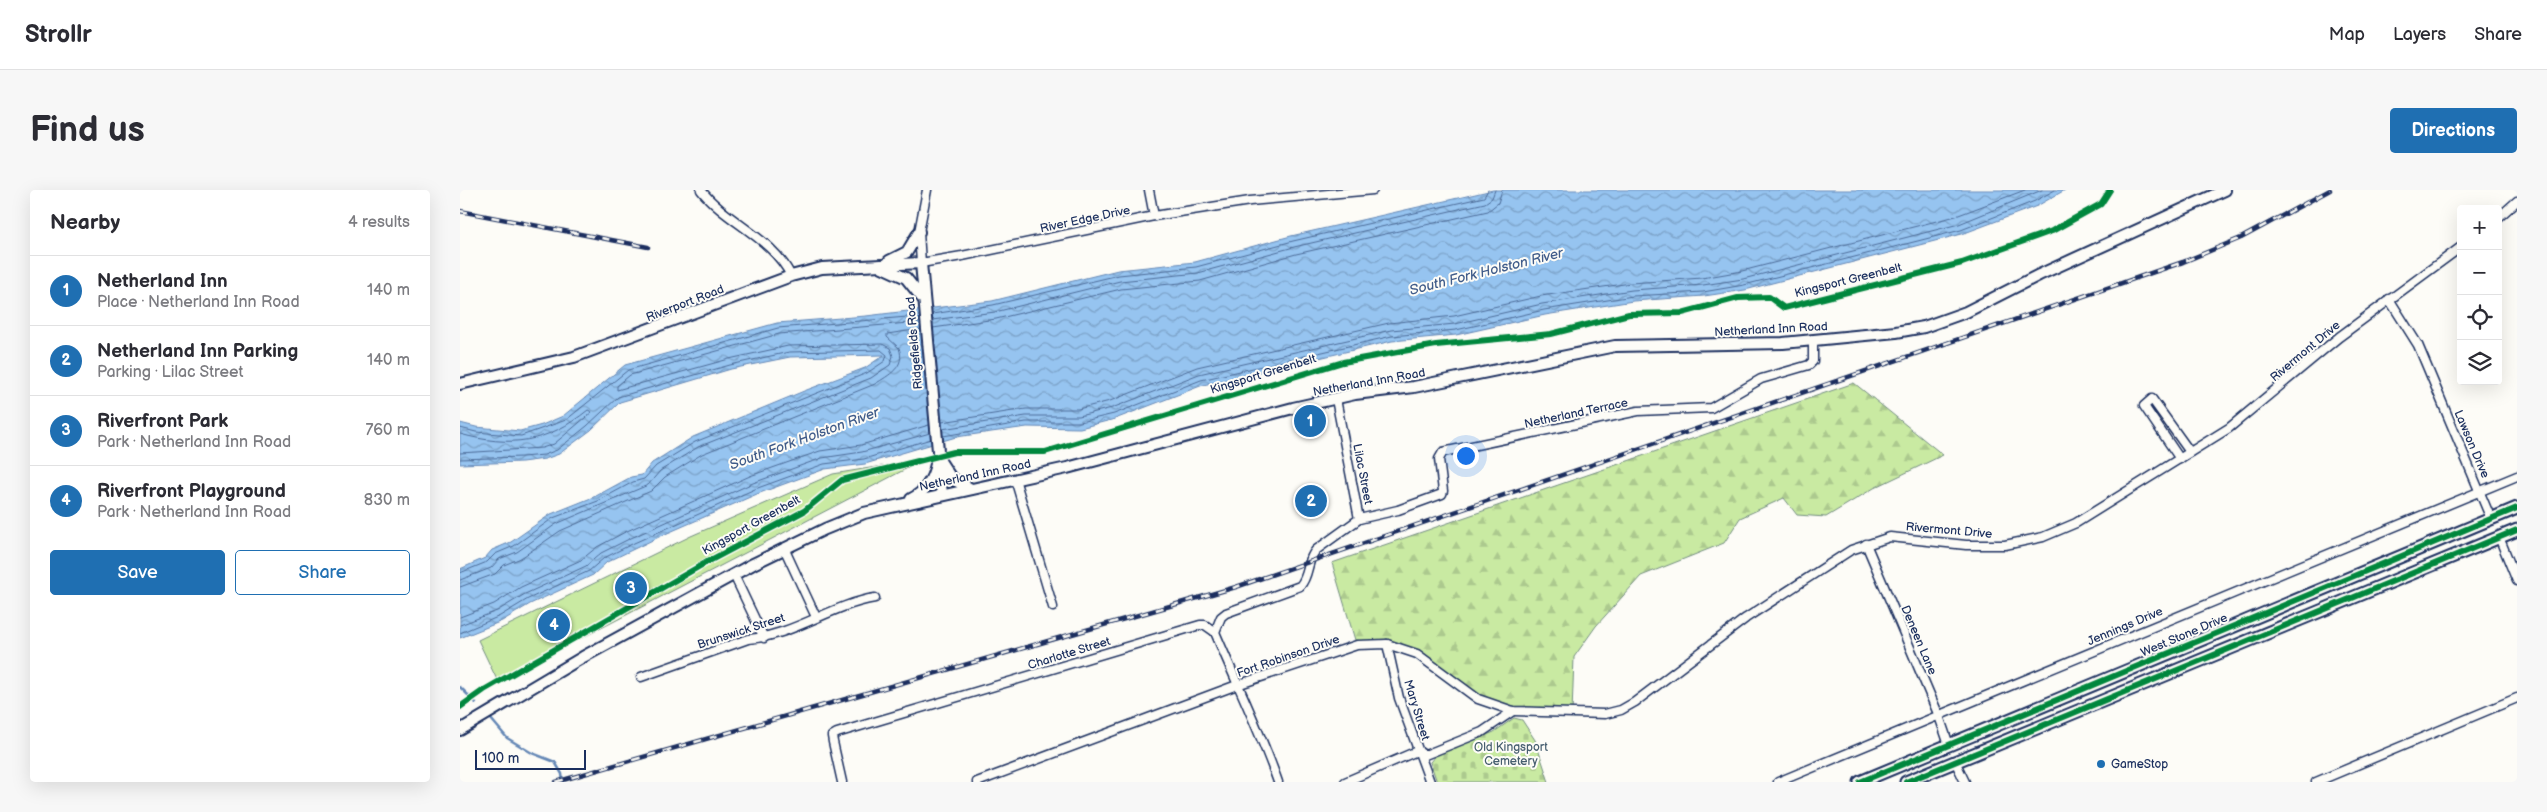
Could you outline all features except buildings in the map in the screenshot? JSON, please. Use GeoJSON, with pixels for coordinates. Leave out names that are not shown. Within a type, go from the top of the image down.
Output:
{"type":"FeatureCollection","features":[{"type":"Feature","properties":{"kind":"highway","name":"West Stone Drive"},"geometry":{"type":"LineString","coordinates":[[1860,782],[2517,508]]}},
{"type":"Feature","properties":{"kind":"highway"},"geometry":{"type":"LineString","coordinates":[[2491,519],[2499,537]]}},
{"type":"Feature","properties":{"kind":"highway"},"geometry":{"type":"LineString","coordinates":[[1906,782],[2517,530]]}},
{"type":"Feature","properties":{"kind":"highway"},"geometry":{"type":"LineString","coordinates":[[1949,745],[1955,761]]}},
{"type":"Feature","properties":{"kind":"main road","name":"Netherland Inn Road"},"geometry":{"type":"LineString","coordinates":[[460,730],[496,708],[784,548],[864,513],[1015,479],[1194,435],[1267,414],[1336,399],[1414,387],[1615,346],[1751,344],[1812,340],[1896,332],[1946,321],[2039,275],[2225,190]]}},
{"type":"Feature","properties":{"kind":"main road"},"geometry":{"type":"LineString","coordinates":[[873,265],[900,257],[912,246],[919,232]]}},
{"type":"Feature","properties":{"kind":"main road","name":"Riverport Road"},"geometry":{"type":"LineString","coordinates":[[460,384],[574,357],[791,276],[822,268],[921,263]]}},
{"type":"Feature","properties":{"kind":"main road","name":"Ridgefields Road"},"geometry":{"type":"LineString","coordinates":[[921,263],[922,298],[942,495]]}},
{"type":"Feature","properties":{"kind":"main road"},"geometry":{"type":"LineString","coordinates":[[873,265],[896,272],[906,278],[922,298]]}},
{"type":"Feature","properties":{"kind":"main road"},"geometry":{"type":"LineString","coordinates":[[904,503],[923,491],[939,465],[951,478],[972,489]]}},
{"type":"Feature","properties":{"kind":"street"},"geometry":{"type":"LineString","coordinates":[[700,190],[721,210],[772,248],[784,262],[791,276]]}},
{"type":"Feature","properties":{"kind":"street","name":"Ridgefields Road"},"geometry":{"type":"LineString","coordinates":[[921,263],[919,232],[927,190]]}},
{"type":"Feature","properties":{"kind":"street"},"geometry":{"type":"LineString","coordinates":[[1149,190],[1154,216]]}},
{"type":"Feature","properties":{"kind":"street","name":"River Edge Drive"},"geometry":{"type":"LineString","coordinates":[[921,263],[1154,216],[1250,201],[1373,190]]}},
{"type":"Feature","properties":{"kind":"street"},"geometry":{"type":"LineString","coordinates":[[2502,214],[2517,201]]}},
{"type":"Feature","properties":{"kind":"street","name":"Rivermont Drive"},"geometry":{"type":"LineString","coordinates":[[1604,714],[1621,710],[1635,702],[1746,618],[1836,558],[1866,544],[1890,537],[1985,547],[2023,543],[2059,531],[2076,522],[2180,459],[2246,416],[2339,337],[2457,249]]}},
{"type":"Feature","properties":{"kind":"street","name":"Lawson Drive"},"geometry":{"type":"LineString","coordinates":[[2389,299],[2418,345],[2491,519]]}},
{"type":"Feature","properties":{"kind":"street","name":"Netherland Terrace"},"geometry":{"type":"LineString","coordinates":[[1359,519],[1398,510],[1442,494],[1439,456],[1443,452],[1638,411],[1711,408],[1761,379],[1809,366],[1813,361],[1812,340]]}},
{"type":"Feature","properties":{"kind":"street","name":"Lilac Street"},"geometry":{"type":"LineString","coordinates":[[1215,632],[1221,617],[1226,613],[1300,586],[1306,580],[1308,562],[1316,550],[1359,519],[1336,399]]}},
{"type":"Feature","properties":{"kind":"street"},"geometry":{"type":"LineString","coordinates":[[2180,459],[2144,406],[2152,399],[2190,452]]}},
{"type":"Feature","properties":{"kind":"street","name":"Jennings Drive"},"geometry":{"type":"LineString","coordinates":[[1778,782],[2479,490],[2517,476]]}},
{"type":"Feature","properties":{"kind":"street"},"geometry":{"type":"LineString","coordinates":[[1015,479],[1053,607]]}},
{"type":"Feature","properties":{"kind":"street"},"geometry":{"type":"LineString","coordinates":[[2499,537],[2517,581]]}},
{"type":"Feature","properties":{"kind":"street","name":"Deneen Lane"},"geometry":{"type":"LineString","coordinates":[[1866,544],[1939,716],[1949,745]]}},
{"type":"Feature","properties":{"kind":"street"},"geometry":{"type":"LineString","coordinates":[[784,548],[816,618]]}},
{"type":"Feature","properties":{"kind":"street"},"geometry":{"type":"LineString","coordinates":[[734,575],[764,638]]}},
{"type":"Feature","properties":{"kind":"street","name":"Brunswick Street"},"geometry":{"type":"LineString","coordinates":[[641,677],[748,639],[764,638],[855,601],[875,598]]}},
{"type":"Feature","properties":{"kind":"street","name":"Charlotte Street"},"geometry":{"type":"LineString","coordinates":[[842,782],[832,736],[843,731],[1200,625],[1205,625],[1215,632]]}},
{"type":"Feature","properties":{"kind":"street"},"geometry":{"type":"LineString","coordinates":[[1215,632],[1264,743],[1278,782]]}},
{"type":"Feature","properties":{"kind":"street","name":"Fort Robinson Drive"},"geometry":{"type":"LineString","coordinates":[[977,782],[1237,685],[1357,645],[1387,644],[1417,654],[1478,699],[1513,712],[1604,714]]}},
{"type":"Feature","properties":{"kind":"street","name":"Mary Street"},"geometry":{"type":"LineString","coordinates":[[1387,644],[1399,698],[1430,782]]}},
{"type":"Feature","properties":{"kind":"street"},"geometry":{"type":"LineString","coordinates":[[2316,782],[2517,698]]}},
{"type":"Feature","properties":{"kind":"street"},"geometry":{"type":"LineString","coordinates":[[1345,782],[1417,751],[1425,755],[1482,732],[1513,712]]}},
{"type":"Feature","properties":{"kind":"street"},"geometry":{"type":"LineString","coordinates":[[1955,761],[1965,782]]}},
{"type":"Feature","properties":{"kind":"green space"},"geometry":{"type":"Polygon","coordinates":[[[1854,383],[1943,455],[1874,488],[1826,517],[1797,515],[1784,498],[1740,518],[1724,543],[1641,576],[1596,626],[1574,657],[1572,713],[1495,706],[1417,654],[1387,644],[1355,640],[1332,563],[1854,383]]]}},
{"type":"Feature","properties":{"kind":"green space"},"geometry":{"type":"Polygon","coordinates":[[[925,459],[498,682],[478,640],[691,536],[833,474],[925,459]]]}},
{"type":"Feature","properties":{"kind":"green space","name":"Old Kingsport Cemetery"},"geometry":{"type":"Polygon","coordinates":[[[1514,718],[1522,720],[1535,740],[1549,782],[1437,782],[1430,762],[1436,755],[1494,732],[1514,718]]]}},
{"type":"Feature","properties":{"kind":"water","name":"South Fork Holston River"},"geometry":{"type":"Polygon","coordinates":[[[1493,190],[2065,190],[2037,206],[1962,234],[1745,290],[1704,296],[1633,301],[1545,315],[1456,335],[1392,341],[1203,385],[1115,419],[1080,428],[1027,427],[956,437],[865,464],[825,469],[757,494],[663,535],[607,562],[593,575],[530,604],[502,621],[460,638],[460,569],[485,558],[492,550],[511,542],[551,514],[596,496],[631,477],[642,475],[652,463],[693,437],[865,368],[884,355],[790,357],[731,369],[620,402],[591,430],[559,454],[545,459],[522,462],[460,464],[460,423],[476,427],[520,431],[542,425],[563,416],[625,365],[777,323],[866,316],[992,301],[1118,270],[1195,262],[1291,236],[1493,190]]]}},
{"type":"Feature","properties":{"kind":"waterway"},"geometry":{"type":"LineString","coordinates":[[460,687],[476,703]]}},
{"type":"Feature","properties":{"kind":"waterway"},"geometry":{"type":"LineString","coordinates":[[491,719],[507,738],[532,753],[555,762],[562,774],[563,782]]}},
{"type":"Feature","properties":{"kind":"railway"},"geometry":{"type":"LineString","coordinates":[[556,782],[1236,587],[2183,262],[2241,238],[2330,190]]}},
{"type":"Feature","properties":{"kind":"railway"},"geometry":{"type":"LineString","coordinates":[[460,211],[648,247]]}},
{"type":"Feature","properties":{"kind":"cycle path","name":"Kingsport Greenbelt"},"geometry":{"type":"LineString","coordinates":[[460,707],[484,690],[707,562],[804,511],[842,480],[954,452],[1045,452],[1343,362],[1436,345],[1551,334],[1629,314],[1682,313],[1738,298],[1769,297],[1784,308],[1962,263],[2052,231],[2101,204],[2110,190]]}},
{"type":"Feature","properties":{"kind":"cycle path"},"geometry":{"type":"LineString","coordinates":[[1860,782],[2517,508]]}},
{"type":"Feature","properties":{"kind":"cycle path"},"geometry":{"type":"LineString","coordinates":[[1906,782],[2517,530]]}},
{"type":"Feature","properties":{"kind":"place","name":"Netherland Inn"},"geometry":{"type":"Point","coordinates":[1310,421]}},
{"type":"Feature","properties":{"kind":"place","name":"Netherland Inn Parking"},"geometry":{"type":"Point","coordinates":[1311,501]}},
{"type":"Feature","properties":{"kind":"place","name":"Riverfront Park"},"geometry":{"type":"Point","coordinates":[631,588]}},
{"type":"Feature","properties":{"kind":"place","name":"Riverfront Playground"},"geometry":{"type":"Point","coordinates":[554,625]}},
{"type":"Feature","properties":{"kind":"place","name":"GameStop"},"geometry":{"type":"Point","coordinates":[2101,764]}}]}
